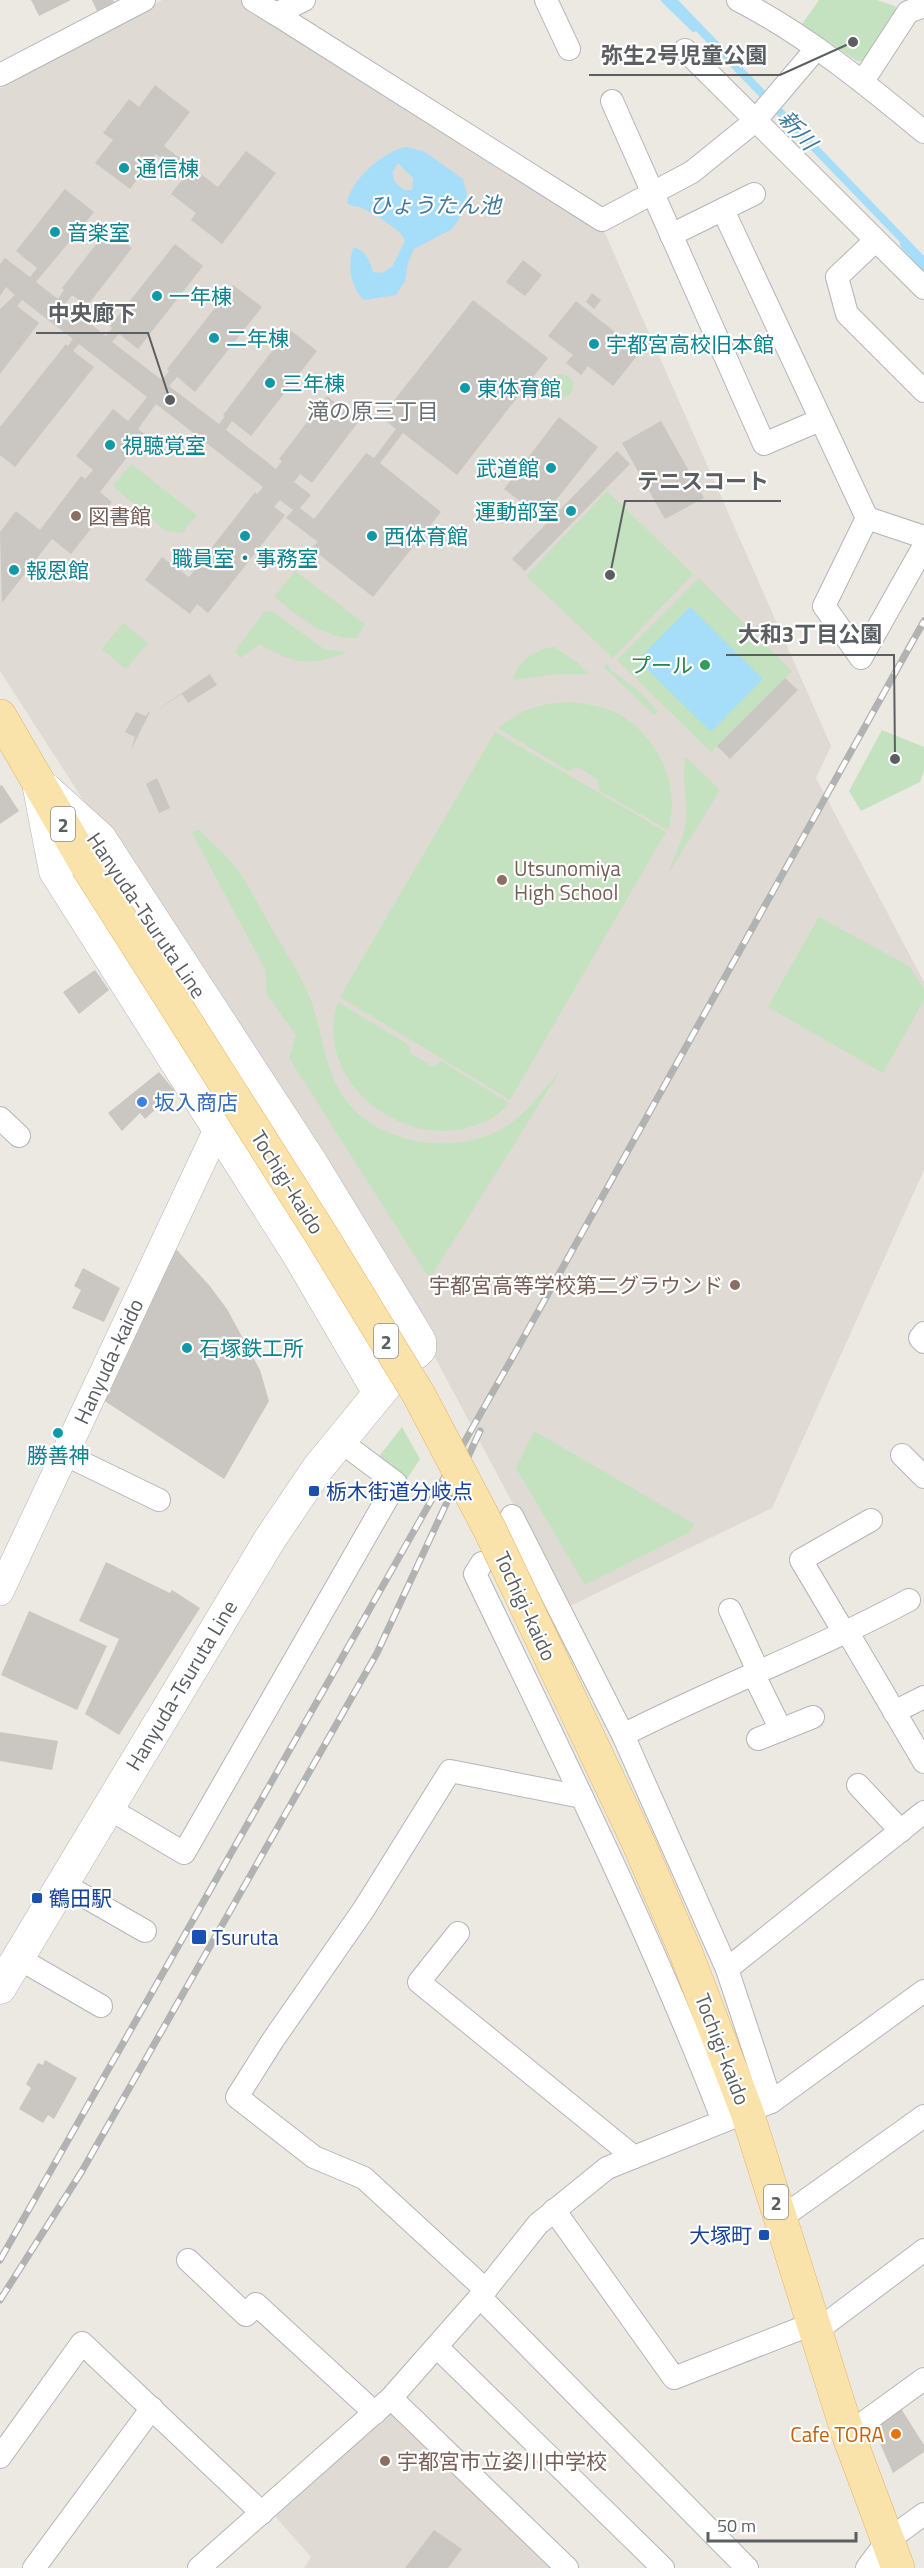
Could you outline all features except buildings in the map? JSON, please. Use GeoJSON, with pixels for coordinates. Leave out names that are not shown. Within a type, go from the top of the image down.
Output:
{"type":"FeatureCollection","features":[{"type":"Feature","properties":{"kind":"main road","name":"Tochigi-kaido"},"geometry":{"type":"LineString","coordinates":[[3,730],[38,781],[87,866],[322,1236],[419,1395],[490,1530],[638,1842],[686,1953],[747,2112],[848,2434],[893,2554]]}},
{"type":"Feature","properties":{"kind":"main road","name":"Hanyuda-Tsuruta Line"},"geometry":{"type":"LineString","coordinates":[[0,1988],[264,1548],[340,1441],[382,1389],[55,872],[38,781]]}},
{"type":"Feature","properties":{"kind":"main road","name":"Hanyuda-Tsuruta Line"},"geometry":{"type":"LineString","coordinates":[[38,781],[100,838],[366,1250],[420,1341],[420,1349],[416,1353]]}},
{"type":"Feature","properties":{"kind":"street"},"geometry":{"type":"LineString","coordinates":[[0,75],[144,0]]}},
{"type":"Feature","properties":{"kind":"street"},"geometry":{"type":"LineString","coordinates":[[253,0],[602,220],[692,172],[766,109],[816,49]]}},
{"type":"Feature","properties":{"kind":"street"},"geometry":{"type":"LineString","coordinates":[[276,14],[304,0]]}},
{"type":"Feature","properties":{"kind":"street"},"geometry":{"type":"LineString","coordinates":[[546,0],[569,49]]}},
{"type":"Feature","properties":{"kind":"street"},"geometry":{"type":"LineString","coordinates":[[738,0],[766,14],[863,81],[924,132]]}},
{"type":"Feature","properties":{"kind":"street"},"geometry":{"type":"LineString","coordinates":[[863,81],[911,6]]}},
{"type":"Feature","properties":{"kind":"street"},"geometry":{"type":"LineString","coordinates":[[685,50],[766,109],[875,241],[924,288]]}},
{"type":"Feature","properties":{"kind":"street"},"geometry":{"type":"LineString","coordinates":[[612,101],[764,444],[820,420]]}},
{"type":"Feature","properties":{"kind":"street"},"geometry":{"type":"LineString","coordinates":[[671,235],[754,194]]}},
{"type":"Feature","properties":{"kind":"street"},"geometry":{"type":"LineString","coordinates":[[723,210],[867,519],[924,537]]}},
{"type":"Feature","properties":{"kind":"street"},"geometry":{"type":"LineString","coordinates":[[875,241],[837,277],[847,314],[924,391]]}},
{"type":"Feature","properties":{"kind":"street"},"geometry":{"type":"LineString","coordinates":[[867,519],[824,606],[861,658],[924,546]]}},
{"type":"Feature","properties":{"kind":"street"},"geometry":{"type":"LineString","coordinates":[[0,1118],[19,1136]]}},
{"type":"Feature","properties":{"kind":"street","name":"Hanyuda-kaido"},"geometry":{"type":"LineString","coordinates":[[0,1592],[217,1130]]}},
{"type":"Feature","properties":{"kind":"street"},"geometry":{"type":"LineString","coordinates":[[924,1333],[920,1338],[924,1342]]}},
{"type":"Feature","properties":{"kind":"street"},"geometry":{"type":"LineString","coordinates":[[108,1808],[184,1853],[396,1484],[340,1441]]}},
{"type":"Feature","properties":{"kind":"street"},"geometry":{"type":"LineString","coordinates":[[64,1454],[159,1500]]}},
{"type":"Feature","properties":{"kind":"street"},"geometry":{"type":"LineString","coordinates":[[902,1455],[924,1477]]}},
{"type":"Feature","properties":{"kind":"street"},"geometry":{"type":"LineString","coordinates":[[507,1524],[512,1516],[623,1735],[727,1970],[747,2112]]}},
{"type":"Feature","properties":{"kind":"street"},"geometry":{"type":"LineString","coordinates":[[871,1520],[801,1560],[924,1762]]}},
{"type":"Feature","properties":{"kind":"street"},"geometry":{"type":"LineString","coordinates":[[482,1563],[475,1574],[651,1941],[747,2112]]}},
{"type":"Feature","properties":{"kind":"street"},"geometry":{"type":"LineString","coordinates":[[623,1735],[695,1698],[846,1634],[909,1600]]}},
{"type":"Feature","properties":{"kind":"street"},"geometry":{"type":"LineString","coordinates":[[730,1610],[781,1730]]}},
{"type":"Feature","properties":{"kind":"street"},"geometry":{"type":"LineString","coordinates":[[894,1712],[924,1697]]}},
{"type":"Feature","properties":{"kind":"street"},"geometry":{"type":"LineString","coordinates":[[758,1739],[813,1717]]}},
{"type":"Feature","properties":{"kind":"street"},"geometry":{"type":"LineString","coordinates":[[582,1797],[450,1771],[364,1909],[273,2040],[237,2097],[314,2157],[363,2178],[483,2294],[747,2568]]}},
{"type":"Feature","properties":{"kind":"street"},"geometry":{"type":"LineString","coordinates":[[727,1970],[915,1826],[858,1785]]}},
{"type":"Feature","properties":{"kind":"street"},"geometry":{"type":"LineString","coordinates":[[63,1884],[145,1931]]}},
{"type":"Feature","properties":{"kind":"street"},"geometry":{"type":"LineString","coordinates":[[458,1933],[418,1982],[634,2157]]}},
{"type":"Feature","properties":{"kind":"street"},"geometry":{"type":"LineString","coordinates":[[18,1958],[102,2006]]}},
{"type":"Feature","properties":{"kind":"street"},"geometry":{"type":"LineString","coordinates":[[199,2568],[383,2406],[438,2348],[538,2224],[554,2210],[607,2168],[747,2112],[924,1990]]}},
{"type":"Feature","properties":{"kind":"street"},"geometry":{"type":"LineString","coordinates":[[781,2218],[924,2116]]}},
{"type":"Feature","properties":{"kind":"street"},"geometry":{"type":"LineString","coordinates":[[554,2210],[674,2378],[813,2328],[924,2250]]}},
{"type":"Feature","properties":{"kind":"street"},"geometry":{"type":"LineString","coordinates":[[188,2260],[246,2315],[256,2304],[383,2406],[567,2568]]}},
{"type":"Feature","properties":{"kind":"street"},"geometry":{"type":"LineString","coordinates":[[0,2457],[82,2343],[262,2513]]}},
{"type":"Feature","properties":{"kind":"street"},"geometry":{"type":"LineString","coordinates":[[438,2348],[663,2568]]}},
{"type":"Feature","properties":{"kind":"street"},"geometry":{"type":"LineString","coordinates":[[848,2434],[924,2379]]}},
{"type":"Feature","properties":{"kind":"street"},"geometry":{"type":"LineString","coordinates":[[34,2568],[152,2408]]}},
{"type":"Feature","properties":{"kind":"street"},"geometry":{"type":"LineString","coordinates":[[867,2568],[893,2554],[924,2514]]}},
{"type":"Feature","properties":{"kind":"shaded area","name":"Utsunomiya High School"},"geometry":{"type":"Polygon","coordinates":[[[162,0],[240,0],[604,231],[831,746],[816,778],[924,982],[924,1170],[772,1508],[568,1607],[398,1288],[0,671],[0,89],[162,0]]]}},
{"type":"Feature","properties":{"kind":"shaded area","name":"宇都宮市立姿川中学校"},"geometry":{"type":"Polygon","coordinates":[[[385,2408],[554,2568],[304,2568],[311,2557],[274,2515],[385,2408]]]}},
{"type":"Feature","properties":{"kind":"green space"},"geometry":{"type":"Polygon","coordinates":[[[819,0],[877,0],[895,6],[898,14],[865,61],[857,61],[802,24],[819,0]]]}},
{"type":"Feature","properties":{"kind":"green space"},"geometry":{"type":"Polygon","coordinates":[[[561,374],[570,377],[573,386],[570,395],[561,398],[552,395],[549,386],[552,377],[561,374]]]}},
{"type":"Feature","properties":{"kind":"green space"},"geometry":{"type":"Polygon","coordinates":[[[131,464],[197,515],[182,533],[166,531],[113,486],[131,464]]]}},
{"type":"Feature","properties":{"kind":"green space"},"geometry":{"type":"Polygon","coordinates":[[[607,491],[693,574],[613,658],[526,576],[607,491]]]}},
{"type":"Feature","properties":{"kind":"green space"},"geometry":{"type":"Polygon","coordinates":[[[295,571],[365,624],[356,638],[332,635],[312,625],[274,597],[295,571]]]}},
{"type":"Feature","properties":{"kind":"green space","name":"プール"},"geometry":{"type":"Polygon","coordinates":[[[699,578],[792,671],[711,752],[617,660],[699,578]]]}},
{"type":"Feature","properties":{"kind":"green space"},"geometry":{"type":"Polygon","coordinates":[[[272,611],[324,649],[347,652],[322,660],[302,662],[283,656],[260,644],[240,658],[235,651],[264,612],[272,611]]]}},
{"type":"Feature","properties":{"kind":"green space"},"geometry":{"type":"Polygon","coordinates":[[[123,623],[148,643],[126,669],[102,649],[123,623]]]}},
{"type":"Feature","properties":{"kind":"green space"},"geometry":{"type":"Polygon","coordinates":[[[555,647],[578,663],[588,674],[559,674],[513,680],[515,673],[528,657],[541,650],[555,647]]]}},
{"type":"Feature","properties":{"kind":"green space"},"geometry":{"type":"Polygon","coordinates":[[[607,663],[611,670],[641,693],[658,712],[654,715],[604,667],[607,663]]]}},
{"type":"Feature","properties":{"kind":"green space"},"geometry":{"type":"Polygon","coordinates":[[[570,702],[598,706],[618,714],[637,727],[648,739],[657,752],[669,782],[672,798],[668,830],[600,791],[597,779],[578,767],[568,771],[498,728],[515,716],[531,709],[570,702]]]}},
{"type":"Feature","properties":{"kind":"green space"},"geometry":{"type":"Polygon","coordinates":[[[882,730],[924,747],[924,771],[920,782],[861,811],[849,791],[882,730]]]}},
{"type":"Feature","properties":{"kind":"green space"},"geometry":{"type":"Polygon","coordinates":[[[495,732],[666,832],[510,1100],[340,997],[495,732]]]}},
{"type":"Feature","properties":{"kind":"green space"},"geometry":{"type":"Polygon","coordinates":[[[686,757],[720,790],[668,874],[685,827],[686,757]]]}},
{"type":"Feature","properties":{"kind":"green space"},"geometry":{"type":"Polygon","coordinates":[[[198,829],[230,860],[248,885],[307,991],[331,1073],[344,1098],[358,1114],[396,1136],[417,1141],[461,1142],[482,1137],[510,1124],[533,1103],[560,1071],[432,1275],[427,1275],[289,1058],[296,1035],[267,995],[265,969],[192,833],[198,829]]]}},
{"type":"Feature","properties":{"kind":"green space"},"geometry":{"type":"Polygon","coordinates":[[[819,917],[909,966],[924,989],[924,1000],[883,1073],[768,1007],[819,917]]]}},
{"type":"Feature","properties":{"kind":"green space"},"geometry":{"type":"Polygon","coordinates":[[[338,1002],[409,1045],[410,1053],[433,1067],[441,1061],[509,1103],[501,1112],[479,1124],[467,1128],[440,1131],[413,1126],[388,1116],[366,1100],[349,1080],[337,1056],[333,1030],[338,1002]]]}},
{"type":"Feature","properties":{"kind":"green space"},"geometry":{"type":"Polygon","coordinates":[[[402,1427],[420,1459],[405,1482],[377,1459],[402,1427]]]}},
{"type":"Feature","properties":{"kind":"green space"},"geometry":{"type":"Polygon","coordinates":[[[534,1431],[694,1524],[690,1532],[585,1585],[516,1468],[534,1431]]]}},
{"type":"Feature","properties":{"kind":"water"},"geometry":{"type":"Polygon","coordinates":[[[666,0],[678,0],[924,256],[924,267],[666,0]]]}},
{"type":"Feature","properties":{"kind":"water","name":"ひょうたん池"},"geometry":{"type":"Polygon","coordinates":[[[407,147],[425,152],[463,179],[467,195],[462,215],[452,229],[414,249],[408,263],[405,281],[396,295],[364,300],[356,289],[351,275],[350,261],[354,247],[367,257],[373,272],[382,273],[392,267],[405,241],[403,236],[388,223],[362,208],[347,203],[355,185],[370,167],[398,149],[407,147]],[[398,163],[393,171],[394,181],[404,190],[412,190],[413,178],[398,163]]]}},
{"type":"Feature","properties":{"kind":"water"},"geometry":{"type":"Polygon","coordinates":[[[690,607],[763,679],[711,732],[638,660],[690,607]]]}},
{"type":"Feature","properties":{"kind":"waterway","name":"新川"},"geometry":{"type":"LineString","coordinates":[[664,0],[694,29]]}},
{"type":"Feature","properties":{"kind":"waterway","name":"新川"},"geometry":{"type":"LineString","coordinates":[[903,245],[924,268]]}},
{"type":"Feature","properties":{"kind":"railway"},"geometry":{"type":"LineString","coordinates":[[0,2260],[511,1360],[924,621]]}},
{"type":"Feature","properties":{"kind":"railway"},"geometry":{"type":"LineString","coordinates":[[0,2300],[82,2171],[377,1653],[480,1431]]}},
{"type":"Feature","properties":{"kind":"place","name":"弥生2号児童公園"},"geometry":{"type":"Point","coordinates":[853,42]}},
{"type":"Feature","properties":{"kind":"place","name":"通信棟"},"geometry":{"type":"Point","coordinates":[124,168]}},
{"type":"Feature","properties":{"kind":"place","name":"音楽室"},"geometry":{"type":"Point","coordinates":[55,232]}},
{"type":"Feature","properties":{"kind":"place","name":"一年棟"},"geometry":{"type":"Point","coordinates":[157,296]}},
{"type":"Feature","properties":{"kind":"place","name":"二年棟"},"geometry":{"type":"Point","coordinates":[214,338]}},
{"type":"Feature","properties":{"kind":"place","name":"宇都宮高校旧本館"},"geometry":{"type":"Point","coordinates":[594,344]}},
{"type":"Feature","properties":{"kind":"place","name":"三年棟"},"geometry":{"type":"Point","coordinates":[270,383]}},
{"type":"Feature","properties":{"kind":"place","name":"東体育館"},"geometry":{"type":"Point","coordinates":[465,388]}},
{"type":"Feature","properties":{"kind":"place","name":"中央廊下"},"geometry":{"type":"Point","coordinates":[170,400]}},
{"type":"Feature","properties":{"kind":"place","name":"視聴覚室"},"geometry":{"type":"Point","coordinates":[110,445]}},
{"type":"Feature","properties":{"kind":"place","name":"武道館"},"geometry":{"type":"Point","coordinates":[551,468]}},
{"type":"Feature","properties":{"kind":"place","name":"運動部室"},"geometry":{"type":"Point","coordinates":[571,511]}},
{"type":"Feature","properties":{"kind":"place","name":"図書館"},"geometry":{"type":"Point","coordinates":[76,516]}},
{"type":"Feature","properties":{"kind":"place","name":"職員室・事務室"},"geometry":{"type":"Point","coordinates":[245,536]}},
{"type":"Feature","properties":{"kind":"place","name":"西体育館"},"geometry":{"type":"Point","coordinates":[372,536]}},
{"type":"Feature","properties":{"kind":"place","name":"報恩館"},"geometry":{"type":"Point","coordinates":[14,570]}},
{"type":"Feature","properties":{"kind":"place","name":"テニスコート"},"geometry":{"type":"Point","coordinates":[610,575]}},
{"type":"Feature","properties":{"kind":"place","name":"プール"},"geometry":{"type":"Point","coordinates":[705,665]}},
{"type":"Feature","properties":{"kind":"place","name":"大和3丁目公園"},"geometry":{"type":"Point","coordinates":[895,759]}},
{"type":"Feature","properties":{"kind":"place","name":"Utsunomiya High School"},"geometry":{"type":"Point","coordinates":[502,880]}},
{"type":"Feature","properties":{"kind":"place","name":"坂入商店"},"geometry":{"type":"Point","coordinates":[142,1102]}},
{"type":"Feature","properties":{"kind":"place","name":"宇都宮高等学校第二グラウンド"},"geometry":{"type":"Point","coordinates":[735,1285]}},
{"type":"Feature","properties":{"kind":"place","name":"石塚鉄工所"},"geometry":{"type":"Point","coordinates":[187,1348]}},
{"type":"Feature","properties":{"kind":"place","name":"勝善神"},"geometry":{"type":"Point","coordinates":[58,1433]}},
{"type":"Feature","properties":{"kind":"place","name":"栃木街道分岐点"},"geometry":{"type":"Point","coordinates":[314,1491]}},
{"type":"Feature","properties":{"kind":"place","name":"鶴田駅"},"geometry":{"type":"Point","coordinates":[37,1898]}},
{"type":"Feature","properties":{"kind":"place","name":"Tsuruta"},"geometry":{"type":"Point","coordinates":[199,1937]}},
{"type":"Feature","properties":{"kind":"place","name":"大塚町"},"geometry":{"type":"Point","coordinates":[764,2235]}},
{"type":"Feature","properties":{"kind":"place","name":"Cafe TORA"},"geometry":{"type":"Point","coordinates":[896,2434]}},
{"type":"Feature","properties":{"kind":"place","name":"宇都宮市立姿川中学校"},"geometry":{"type":"Point","coordinates":[385,2461]}},
{"type":"Feature","properties":{"kind":"district","name":"滝の原三丁目"},"geometry":{"type":"Point","coordinates":[373,411]}}]}
